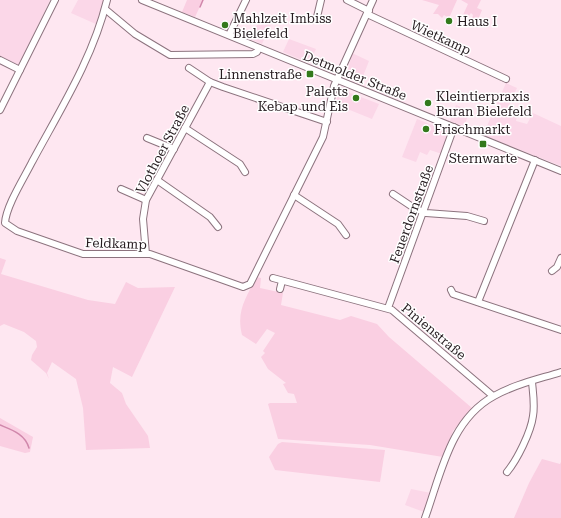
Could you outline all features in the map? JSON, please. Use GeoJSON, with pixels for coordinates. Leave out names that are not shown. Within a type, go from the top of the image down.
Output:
{"type":"FeatureCollection","features":[{"type":"Feature","properties":{"kind":"street"},"geometry":{"type":"LineString","coordinates":[[0,110],[55,0]]}},
{"type":"Feature","properties":{"kind":"street","name":"Feldkamp"},"geometry":{"type":"LineString","coordinates":[[108,0],[89,54],[23,180],[7,214],[5,223],[17,231],[83,254],[146,254],[246,287],[250,284],[323,136],[336,80]]}},
{"type":"Feature","properties":{"kind":"street","name":"Detmolder Straße"},"geometry":{"type":"LineString","coordinates":[[142,0],[561,171]]}},
{"type":"Feature","properties":{"kind":"street"},"geometry":{"type":"LineString","coordinates":[[228,35],[246,0]]}},
{"type":"Feature","properties":{"kind":"street"},"geometry":{"type":"LineString","coordinates":[[316,17],[321,0]]}},
{"type":"Feature","properties":{"kind":"street","name":"Wietkamp"},"geometry":{"type":"LineString","coordinates":[[347,0],[368,12],[506,79]]}},
{"type":"Feature","properties":{"kind":"street"},"geometry":{"type":"LineString","coordinates":[[336,80],[373,0]]}},
{"type":"Feature","properties":{"kind":"street"},"geometry":{"type":"LineString","coordinates":[[105,9],[134,34],[172,56],[224,53],[253,54],[257,52],[259,48]]}},
{"type":"Feature","properties":{"kind":"street"},"geometry":{"type":"LineString","coordinates":[[0,60],[20,70]]}},
{"type":"Feature","properties":{"kind":"street"},"geometry":{"type":"LineString","coordinates":[[189,68],[210,82],[327,122]]}},
{"type":"Feature","properties":{"kind":"street","name":"Vlothoer Straße"},"geometry":{"type":"LineString","coordinates":[[146,254],[144,219],[146,200],[210,82]]}},
{"type":"Feature","properties":{"kind":"street"},"geometry":{"type":"LineString","coordinates":[[185,128],[240,164],[245,172]]}},
{"type":"Feature","properties":{"kind":"street","name":"Feuerdornstraße"},"geometry":{"type":"LineString","coordinates":[[388,308],[454,128]]}},
{"type":"Feature","properties":{"kind":"street"},"geometry":{"type":"LineString","coordinates":[[147,138],[174,149]]}},
{"type":"Feature","properties":{"kind":"street"},"geometry":{"type":"LineString","coordinates":[[478,302],[536,160]]}},
{"type":"Feature","properties":{"kind":"street"},"geometry":{"type":"LineString","coordinates":[[157,180],[210,216],[218,227]]}},
{"type":"Feature","properties":{"kind":"street"},"geometry":{"type":"LineString","coordinates":[[121,189],[146,200]]}},
{"type":"Feature","properties":{"kind":"street"},"geometry":{"type":"LineString","coordinates":[[393,194],[414,208],[423,212],[467,216],[484,221]]}},
{"type":"Feature","properties":{"kind":"street"},"geometry":{"type":"LineString","coordinates":[[294,196],[338,224],[346,235]]}},
{"type":"Feature","properties":{"kind":"street"},"geometry":{"type":"LineString","coordinates":[[552,271],[557,267],[561,258]]}},
{"type":"Feature","properties":{"kind":"street","name":"Pinienstraße"},"geometry":{"type":"LineString","coordinates":[[273,278],[388,308],[406,320],[493,396]]}},
{"type":"Feature","properties":{"kind":"street"},"geometry":{"type":"LineString","coordinates":[[280,289],[282,280]]}},
{"type":"Feature","properties":{"kind":"street"},"geometry":{"type":"LineString","coordinates":[[450,290],[453,294],[561,330]]}},
{"type":"Feature","properties":{"kind":"street"},"geometry":{"type":"LineString","coordinates":[[426,518],[454,437],[474,411],[493,396],[561,372]]}},
{"type":"Feature","properties":{"kind":"street"},"geometry":{"type":"LineString","coordinates":[[507,472],[514,464],[532,420],[534,405],[532,382]]}},
{"type":"Feature","properties":{"kind":"shaded area"},"geometry":{"type":"Polygon","coordinates":[[[0,0],[50,0],[19,65],[0,56],[0,0]]]}},
{"type":"Feature","properties":{"kind":"shaded area"},"geometry":{"type":"Polygon","coordinates":[[[78,0],[105,0],[98,25],[71,13],[78,0]]]}},
{"type":"Feature","properties":{"kind":"shaded area"},"geometry":{"type":"Polygon","coordinates":[[[187,0],[203,0],[195,17],[182,12],[187,0]]]}},
{"type":"Feature","properties":{"kind":"shaded area"},"geometry":{"type":"Polygon","coordinates":[[[422,0],[457,0],[449,18],[444,15],[442,18],[438,14],[433,14],[439,5],[422,0]]]}},
{"type":"Feature","properties":{"kind":"shaded area"},"geometry":{"type":"Polygon","coordinates":[[[461,0],[481,0],[477,8],[482,10],[477,22],[472,19],[473,15],[471,13],[468,17],[463,15],[468,4],[461,0]]]}},
{"type":"Feature","properties":{"kind":"shaded area"},"geometry":{"type":"Polygon","coordinates":[[[262,15],[273,20],[262,44],[250,39],[262,15]]]}},
{"type":"Feature","properties":{"kind":"shaded area"},"geometry":{"type":"Polygon","coordinates":[[[289,39],[316,49],[309,63],[283,52],[289,39]]]}},
{"type":"Feature","properties":{"kind":"shaded area"},"geometry":{"type":"Polygon","coordinates":[[[352,53],[369,61],[360,84],[350,79],[347,75],[352,53]]]}},
{"type":"Feature","properties":{"kind":"shaded area"},"geometry":{"type":"Polygon","coordinates":[[[506,83],[517,88],[506,111],[517,116],[516,121],[527,124],[533,113],[561,126],[561,166],[483,135],[506,83]]]}},
{"type":"Feature","properties":{"kind":"shaded area"},"geometry":{"type":"Polygon","coordinates":[[[340,89],[379,104],[372,119],[335,104],[340,89]]]}},
{"type":"Feature","properties":{"kind":"shaded area"},"geometry":{"type":"Polygon","coordinates":[[[456,105],[470,111],[464,126],[450,121],[456,105]]]}},
{"type":"Feature","properties":{"kind":"shaded area"},"geometry":{"type":"Polygon","coordinates":[[[417,119],[450,132],[442,154],[430,150],[427,155],[420,152],[416,162],[402,157],[417,119]]]}},
{"type":"Feature","properties":{"kind":"shaded area"},"geometry":{"type":"Polygon","coordinates":[[[0,258],[6,260],[1,274],[88,300],[115,304],[126,282],[138,288],[175,287],[132,377],[113,367],[110,383],[122,393],[126,404],[148,436],[150,448],[86,450],[83,408],[76,379],[52,362],[47,373],[49,379],[46,373],[31,360],[37,347],[36,341],[24,332],[4,324],[0,326],[0,258]]]}},
{"type":"Feature","properties":{"kind":"shaded area"},"geometry":{"type":"Polygon","coordinates":[[[256,277],[261,278],[260,288],[283,293],[281,305],[340,320],[351,316],[377,324],[389,337],[472,408],[453,431],[443,457],[370,445],[278,439],[268,404],[297,403],[294,394],[288,393],[283,384],[286,383],[268,369],[261,357],[265,353],[263,351],[275,333],[267,329],[256,344],[242,335],[240,326],[241,311],[256,277]]]}},
{"type":"Feature","properties":{"kind":"shaded area"},"geometry":{"type":"Polygon","coordinates":[[[0,418],[33,437],[30,452],[25,453],[0,446],[0,418]]]}},
{"type":"Feature","properties":{"kind":"shaded area"},"geometry":{"type":"Polygon","coordinates":[[[282,442],[385,450],[380,482],[275,470],[269,457],[278,444],[282,442]]]}},
{"type":"Feature","properties":{"kind":"shaded area"},"geometry":{"type":"Polygon","coordinates":[[[542,459],[560,464],[561,462],[561,518],[514,518],[529,483],[542,459]]]}},
{"type":"Feature","properties":{"kind":"shaded area"},"geometry":{"type":"Polygon","coordinates":[[[411,489],[431,493],[424,512],[405,505],[411,489]]]}},
{"type":"Feature","properties":{"kind":"waterway"},"geometry":{"type":"LineString","coordinates":[[200,7],[203,0]]}},
{"type":"Feature","properties":{"kind":"waterway"},"geometry":{"type":"LineString","coordinates":[[0,425],[21,436],[29,448]]}},
{"type":"Feature","properties":{"kind":"place","name":"Haus I"},"geometry":{"type":"Point","coordinates":[449,21]}},
{"type":"Feature","properties":{"kind":"place","name":"Mahlzeit Imbiss Bielefeld"},"geometry":{"type":"Point","coordinates":[225,25]}},
{"type":"Feature","properties":{"kind":"place","name":"Linnenstraße"},"geometry":{"type":"Point","coordinates":[310,74]}},
{"type":"Feature","properties":{"kind":"place","name":"Paletts Kebap und Eis"},"geometry":{"type":"Point","coordinates":[356,98]}},
{"type":"Feature","properties":{"kind":"place","name":"Kleintierpraxis Buran Bielefeld"},"geometry":{"type":"Point","coordinates":[428,103]}},
{"type":"Feature","properties":{"kind":"place","name":"Frischmarkt"},"geometry":{"type":"Point","coordinates":[426,129]}},
{"type":"Feature","properties":{"kind":"place","name":"Sternwarte"},"geometry":{"type":"Point","coordinates":[483,144]}}]}
